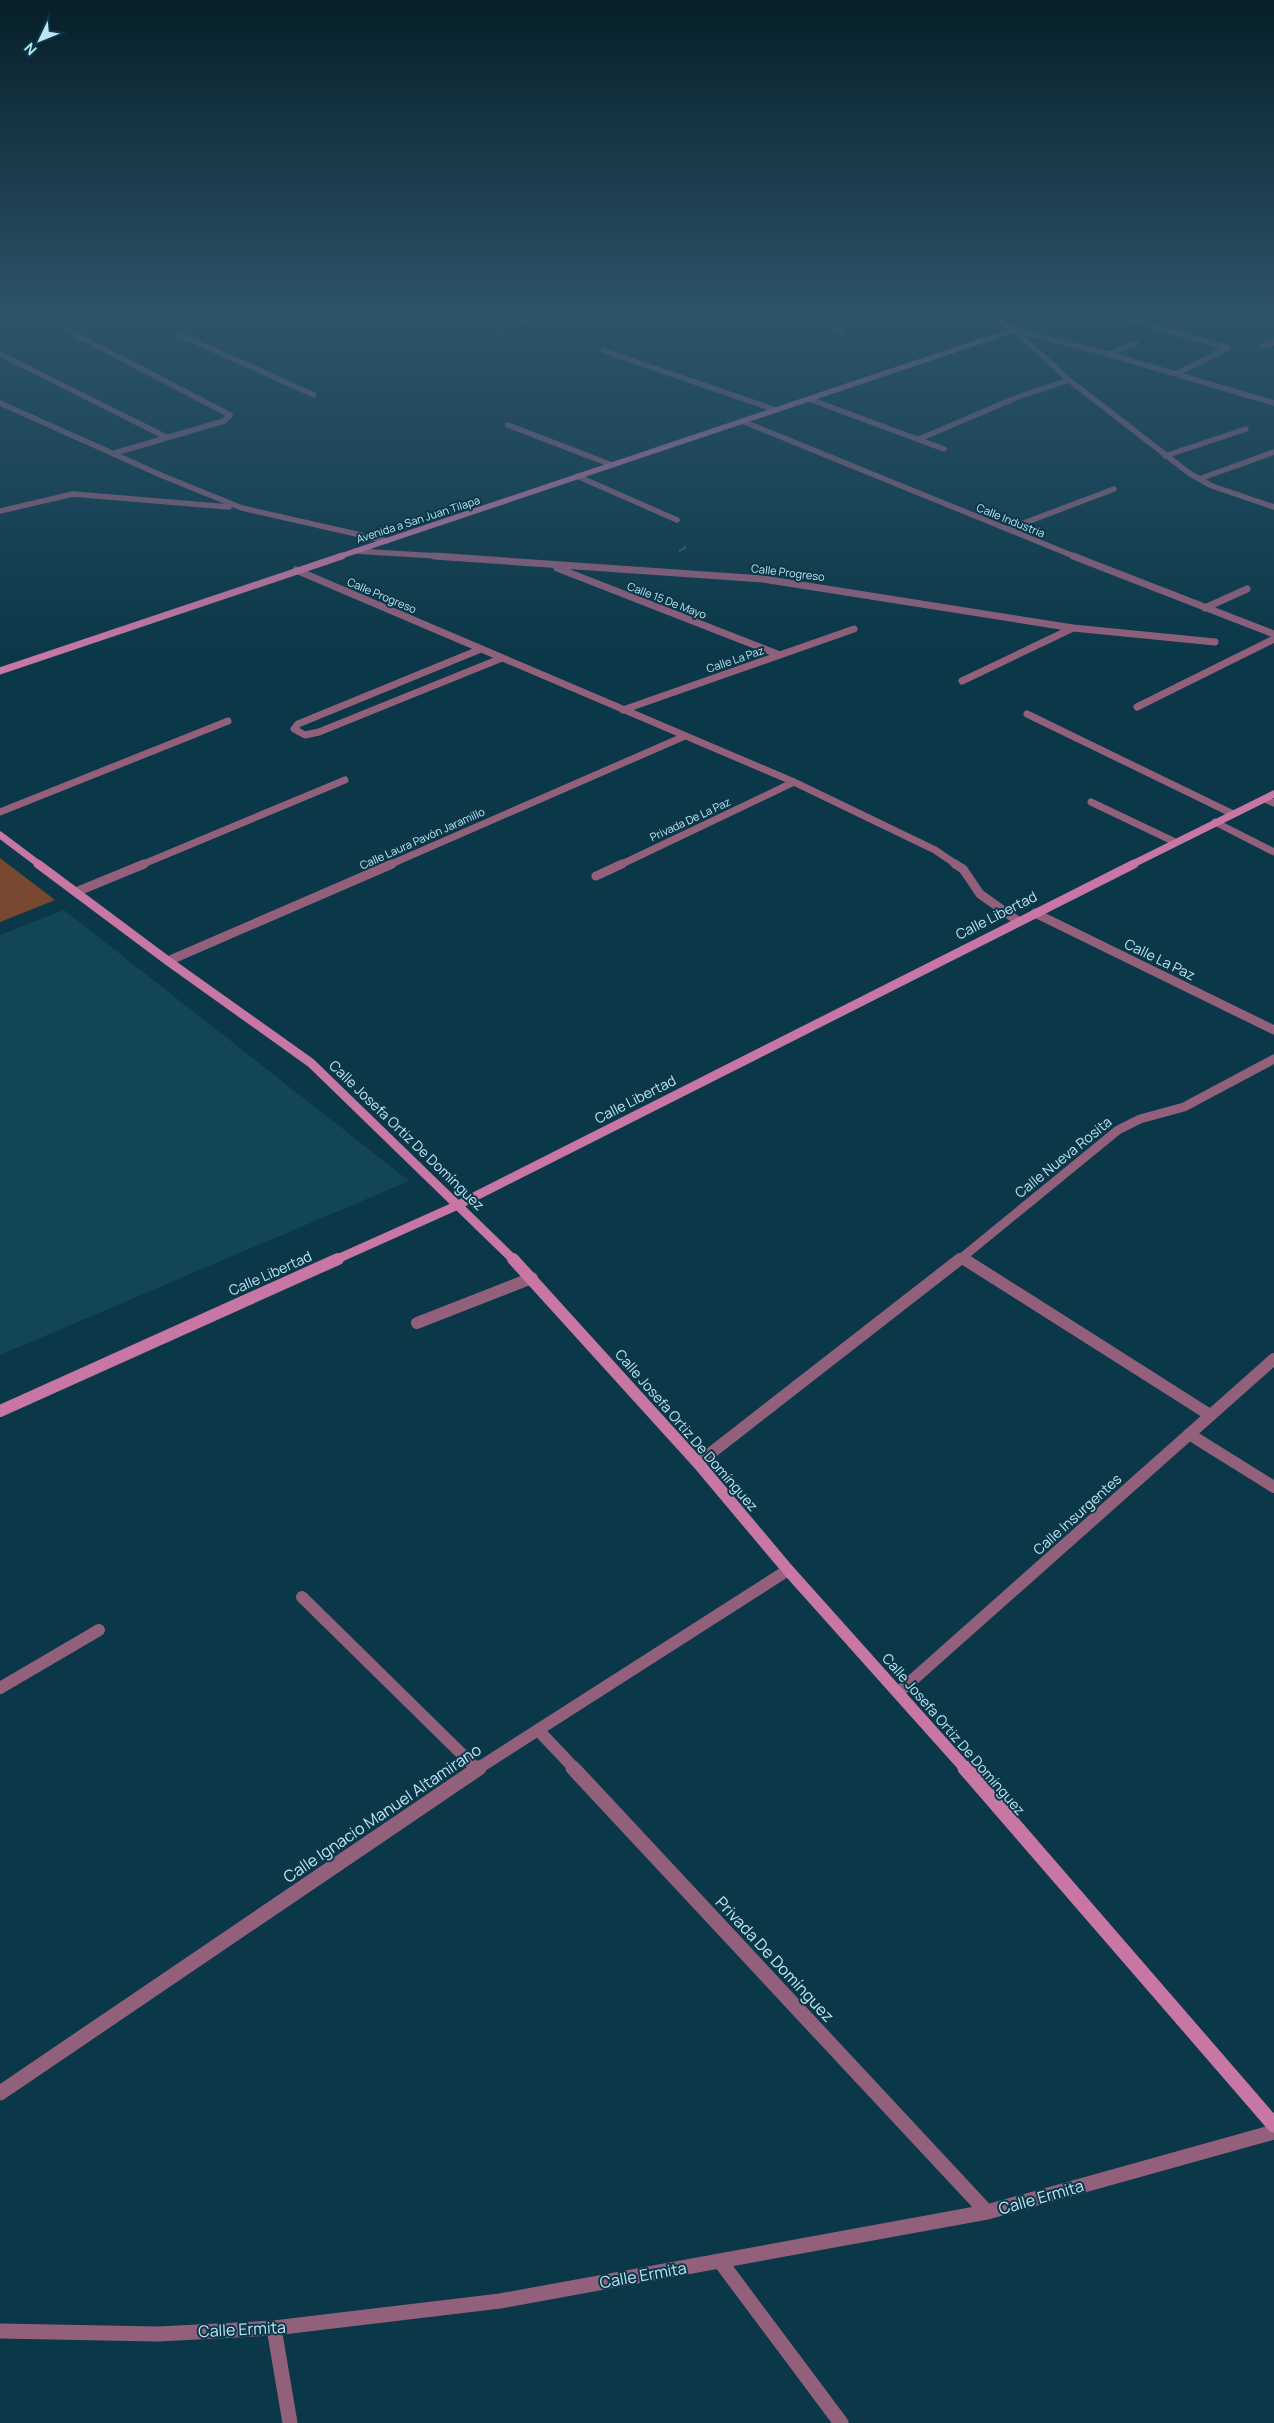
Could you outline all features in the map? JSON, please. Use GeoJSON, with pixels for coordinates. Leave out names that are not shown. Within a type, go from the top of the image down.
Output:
{"type":"FeatureCollection","features":[{"type":"Feature","properties":{"kind":"main road","name":"Avenida a San Juan Tilapa"},"geometry":{"type":"LineString","coordinates":[[0,671],[715,430]]}},
{"type":"Feature","properties":{"kind":"main road","name":"Calle Libertad"},"geometry":{"type":"LineString","coordinates":[[0,1411],[458,1205],[1018,921],[1274,794]]}},
{"type":"Feature","properties":{"kind":"main road","name":"Calle Josefa Ortiz De Domínguez"},"geometry":{"type":"LineString","coordinates":[[0,835],[168,961],[311,1063],[532,1278],[698,1463],[788,1570],[900,1692],[1274,2125]]}},
{"type":"Feature","properties":{"kind":"street"},"geometry":{"type":"LineString","coordinates":[[61,430],[242,508]]}},
{"type":"Feature","properties":{"kind":"street"},"geometry":{"type":"LineString","coordinates":[[152,430],[166,437]]}},
{"type":"Feature","properties":{"kind":"street"},"geometry":{"type":"LineString","coordinates":[[114,454],[191,430]]}},
{"type":"Feature","properties":{"kind":"street"},"geometry":{"type":"LineString","coordinates":[[519,430],[612,465]]}},
{"type":"Feature","properties":{"kind":"street","name":"Calle Industria"},"geometry":{"type":"LineString","coordinates":[[764,430],[1274,634]]}},
{"type":"Feature","properties":{"kind":"street"},"geometry":{"type":"LineString","coordinates":[[894,430],[944,449]]}},
{"type":"Feature","properties":{"kind":"street"},"geometry":{"type":"LineString","coordinates":[[919,439],[940,430]]}},
{"type":"Feature","properties":{"kind":"street"},"geometry":{"type":"LineString","coordinates":[[1132,430],[1165,456],[1199,479],[1274,506]]}},
{"type":"Feature","properties":{"kind":"street"},"geometry":{"type":"LineString","coordinates":[[1165,456],[1243,430]]}},
{"type":"Feature","properties":{"kind":"street"},"geometry":{"type":"LineString","coordinates":[[1199,479],[1274,452]]}},
{"type":"Feature","properties":{"kind":"street"},"geometry":{"type":"LineString","coordinates":[[577,476],[677,520]]}},
{"type":"Feature","properties":{"kind":"street"},"geometry":{"type":"LineString","coordinates":[[1008,529],[1114,489]]}},
{"type":"Feature","properties":{"kind":"street"},"geometry":{"type":"LineString","coordinates":[[0,511],[73,494],[146,498],[242,508],[387,541]]}},
{"type":"Feature","properties":{"kind":"street","name":"Calle Progreso"},"geometry":{"type":"LineString","coordinates":[[355,551],[652,570],[799,583],[1073,628],[1215,642]]}},
{"type":"Feature","properties":{"kind":"street","name":"Calle 15 De Mayo"},"geometry":{"type":"LineString","coordinates":[[547,564],[780,655]]}},
{"type":"Feature","properties":{"kind":"street","name":"Calle Progreso"},"geometry":{"type":"LineString","coordinates":[[296,570],[794,782],[950,859],[963,870],[980,894],[1018,921]]}},
{"type":"Feature","properties":{"kind":"street"},"geometry":{"type":"LineString","coordinates":[[1205,608],[1247,589]]}},
{"type":"Feature","properties":{"kind":"street"},"geometry":{"type":"LineString","coordinates":[[962,681],[1073,628]]}},
{"type":"Feature","properties":{"kind":"street","name":"Calle La Paz"},"geometry":{"type":"LineString","coordinates":[[623,710],[854,629]]}},
{"type":"Feature","properties":{"kind":"street"},"geometry":{"type":"LineString","coordinates":[[1137,707],[1274,640]]}},
{"type":"Feature","properties":{"kind":"street"},"geometry":{"type":"LineString","coordinates":[[481,649],[298,724],[294,729],[305,735],[319,732],[502,658]]}},
{"type":"Feature","properties":{"kind":"street"},"geometry":{"type":"LineString","coordinates":[[447,663],[466,672]]}},
{"type":"Feature","properties":{"kind":"street"},"geometry":{"type":"LineString","coordinates":[[1027,714],[1233,814]]}},
{"type":"Feature","properties":{"kind":"street"},"geometry":{"type":"LineString","coordinates":[[0,812],[228,722]]}},
{"type":"Feature","properties":{"kind":"street","name":"Calle Laura Pavón Jaramillo"},"geometry":{"type":"LineString","coordinates":[[168,961],[685,736]]}},
{"type":"Feature","properties":{"kind":"street"},"geometry":{"type":"LineString","coordinates":[[76,892],[345,780]]}},
{"type":"Feature","properties":{"kind":"street","name":"Privada De La Paz"},"geometry":{"type":"LineString","coordinates":[[596,876],[794,782]]}},
{"type":"Feature","properties":{"kind":"street"},"geometry":{"type":"LineString","coordinates":[[1265,799],[1274,803]]}},
{"type":"Feature","properties":{"kind":"street"},"geometry":{"type":"LineString","coordinates":[[1091,802],[1175,842]]}},
{"type":"Feature","properties":{"kind":"street"},"geometry":{"type":"LineString","coordinates":[[1215,822],[1274,852]]}},
{"type":"Feature","properties":{"kind":"street","name":"Calle La Paz"},"geometry":{"type":"LineString","coordinates":[[1034,913],[1274,1030]]}},
{"type":"Feature","properties":{"kind":"street","name":"Calle Nueva Rosita"},"geometry":{"type":"LineString","coordinates":[[698,1463],[962,1258],[1118,1130],[1140,1119],[1184,1107],[1274,1059]]}},
{"type":"Feature","properties":{"kind":"street"},"geometry":{"type":"LineString","coordinates":[[962,1258],[1210,1415]]}},
{"type":"Feature","properties":{"kind":"street"},"geometry":{"type":"LineString","coordinates":[[417,1323],[532,1278]]}},
{"type":"Feature","properties":{"kind":"street","name":"Calle Insurgentes"},"geometry":{"type":"LineString","coordinates":[[900,1692],[1274,1359]]}},
{"type":"Feature","properties":{"kind":"street"},"geometry":{"type":"LineString","coordinates":[[1189,1434],[1274,1486]]}},
{"type":"Feature","properties":{"kind":"street","name":"Calle Ignacio Manuel Altamirano"},"geometry":{"type":"LineString","coordinates":[[0,2093],[477,1770],[788,1570]]}},
{"type":"Feature","properties":{"kind":"street"},"geometry":{"type":"LineString","coordinates":[[302,1597],[477,1770]]}},
{"type":"Feature","properties":{"kind":"street"},"geometry":{"type":"LineString","coordinates":[[0,1688],[99,1630]]}},
{"type":"Feature","properties":{"kind":"street","name":"Privada De Domínguez"},"geometry":{"type":"LineString","coordinates":[[538,1730],[988,2212]]}},
{"type":"Feature","properties":{"kind":"street","name":"Calle Ermita"},"geometry":{"type":"LineString","coordinates":[[0,2331],[158,2334],[274,2328],[500,2301],[988,2212],[1274,2132]]}},
{"type":"Feature","properties":{"kind":"street"},"geometry":{"type":"LineString","coordinates":[[720,2261],[841,2423]]}},
{"type":"Feature","properties":{"kind":"street"},"geometry":{"type":"LineString","coordinates":[[274,2328],[290,2423]]}},
{"type":"Feature","properties":{"kind":"shaded area"},"geometry":{"type":"Polygon","coordinates":[[[0,858],[55,900],[0,922],[0,858]]]}},
{"type":"Feature","properties":{"kind":"shaded area"},"geometry":{"type":"Polygon","coordinates":[[[64,910],[409,1181],[0,1355],[0,935],[64,910]]]}}]}
